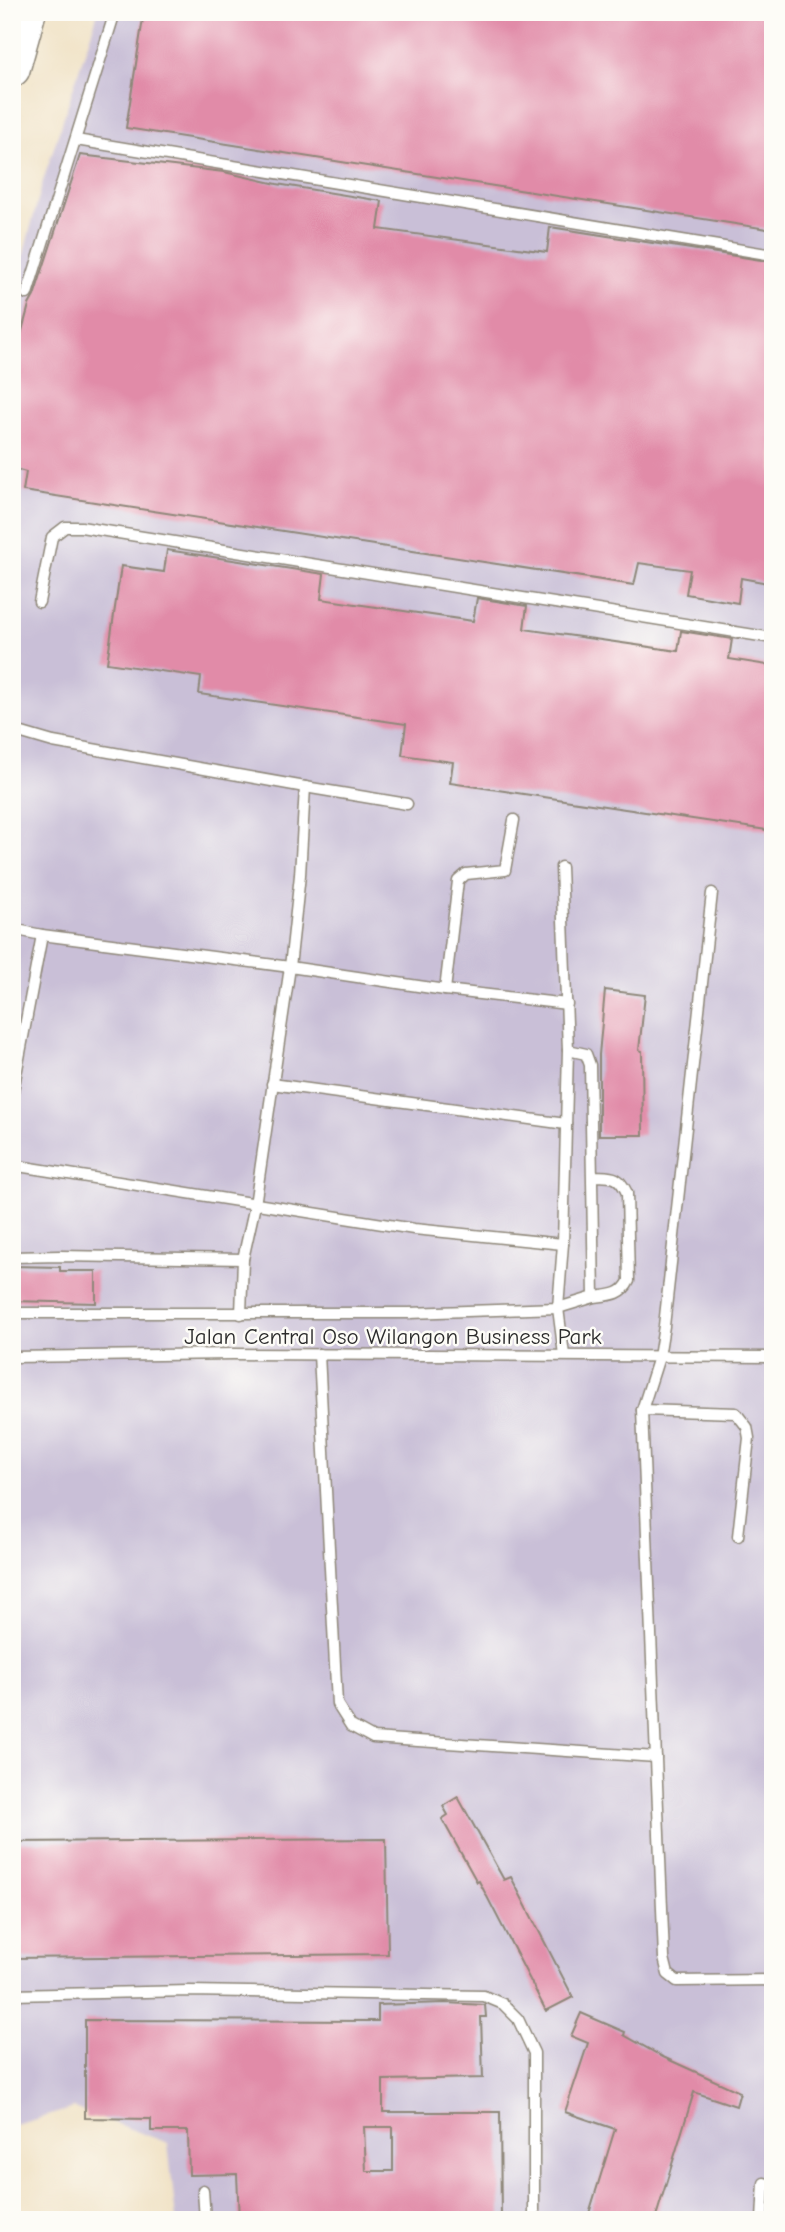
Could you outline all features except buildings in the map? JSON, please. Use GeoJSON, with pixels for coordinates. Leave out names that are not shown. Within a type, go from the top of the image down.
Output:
{"type":"FeatureCollection","features":[{"type":"Feature","properties":{"kind":"highway"},"geometry":{"type":"LineString","coordinates":[[12,69],[29,12]]}},
{"type":"Feature","properties":{"kind":"lane"},"geometry":{"type":"LineString","coordinates":[[27,294],[116,12]]}},
{"type":"Feature","properties":{"kind":"lane"},"geometry":{"type":"LineString","coordinates":[[76,141],[773,255]]}},
{"type":"Feature","properties":{"kind":"lane"},"geometry":{"type":"LineString","coordinates":[[39,602],[52,537],[65,527],[81,527],[773,638]]}},
{"type":"Feature","properties":{"kind":"lane"},"geometry":{"type":"LineString","coordinates":[[12,730],[53,742],[407,804]]}},
{"type":"Feature","properties":{"kind":"lane"},"geometry":{"type":"LineString","coordinates":[[241,1314],[243,1259],[255,1205],[290,967],[300,874],[305,787]]}},
{"type":"Feature","properties":{"kind":"lane"},"geometry":{"type":"LineString","coordinates":[[445,990],[458,881],[467,873],[505,870],[514,820]]}},
{"type":"Feature","properties":{"kind":"lane"},"geometry":{"type":"LineString","coordinates":[[561,867],[568,1050],[563,1244],[558,1308],[564,1355]]}},
{"type":"Feature","properties":{"kind":"lane"},"geometry":{"type":"LineString","coordinates":[[712,893],[664,1326],[659,1357],[642,1409],[664,1958],[668,1974],[677,1981],[773,1980]]}},
{"type":"Feature","properties":{"kind":"lane"},"geometry":{"type":"LineString","coordinates":[[12,929],[445,990],[567,1004]]}},
{"type":"Feature","properties":{"kind":"lane"},"geometry":{"type":"LineString","coordinates":[[12,1096],[42,935]]}},
{"type":"Feature","properties":{"kind":"lane"},"geometry":{"type":"LineString","coordinates":[[568,1050],[586,1054],[590,1065],[594,1297]]}},
{"type":"Feature","properties":{"kind":"lane"},"geometry":{"type":"LineString","coordinates":[[272,1084],[566,1124]]}},
{"type":"Feature","properties":{"kind":"lane"},"geometry":{"type":"LineString","coordinates":[[12,1165],[414,1230],[563,1244]]}},
{"type":"Feature","properties":{"kind":"lane"},"geometry":{"type":"LineString","coordinates":[[12,1313],[409,1313],[558,1308],[594,1297],[615,1295],[626,1287],[629,1281],[627,1193],[616,1177],[593,1176]]}},
{"type":"Feature","properties":{"kind":"lane"},"geometry":{"type":"LineString","coordinates":[[12,1257],[243,1259]]}},
{"type":"Feature","properties":{"kind":"lane"},"geometry":{"type":"LineString","coordinates":[[319,1354],[337,1704],[351,1726],[373,1738],[656,1757]]}},
{"type":"Feature","properties":{"kind":"lane","name":"Jalan Central Oso Wilangon Business Park"},"geometry":{"type":"LineString","coordinates":[[12,1357],[319,1354],[773,1357]]}},
{"type":"Feature","properties":{"kind":"lane"},"geometry":{"type":"LineString","coordinates":[[642,1409],[736,1413],[747,1427],[749,1438],[738,1536]]}},
{"type":"Feature","properties":{"kind":"lane"},"geometry":{"type":"LineString","coordinates":[[12,1995],[189,1991],[484,1996],[503,2004],[518,2019],[534,2053],[534,2220]]}},
{"type":"Feature","properties":{"kind":"lane"},"geometry":{"type":"LineString","coordinates":[[762,2220],[764,2183],[773,2186]]}},
{"type":"Feature","properties":{"kind":"lane"},"geometry":{"type":"LineString","coordinates":[[203,2190],[205,2220]]}},
{"type":"Feature","properties":{"kind":"shaded area"},"geometry":{"type":"Polygon","coordinates":[[[98,12],[773,12],[773,2220],[176,2220],[168,2143],[74,2108],[12,2126],[12,298],[43,181],[98,12]]]}}]}
